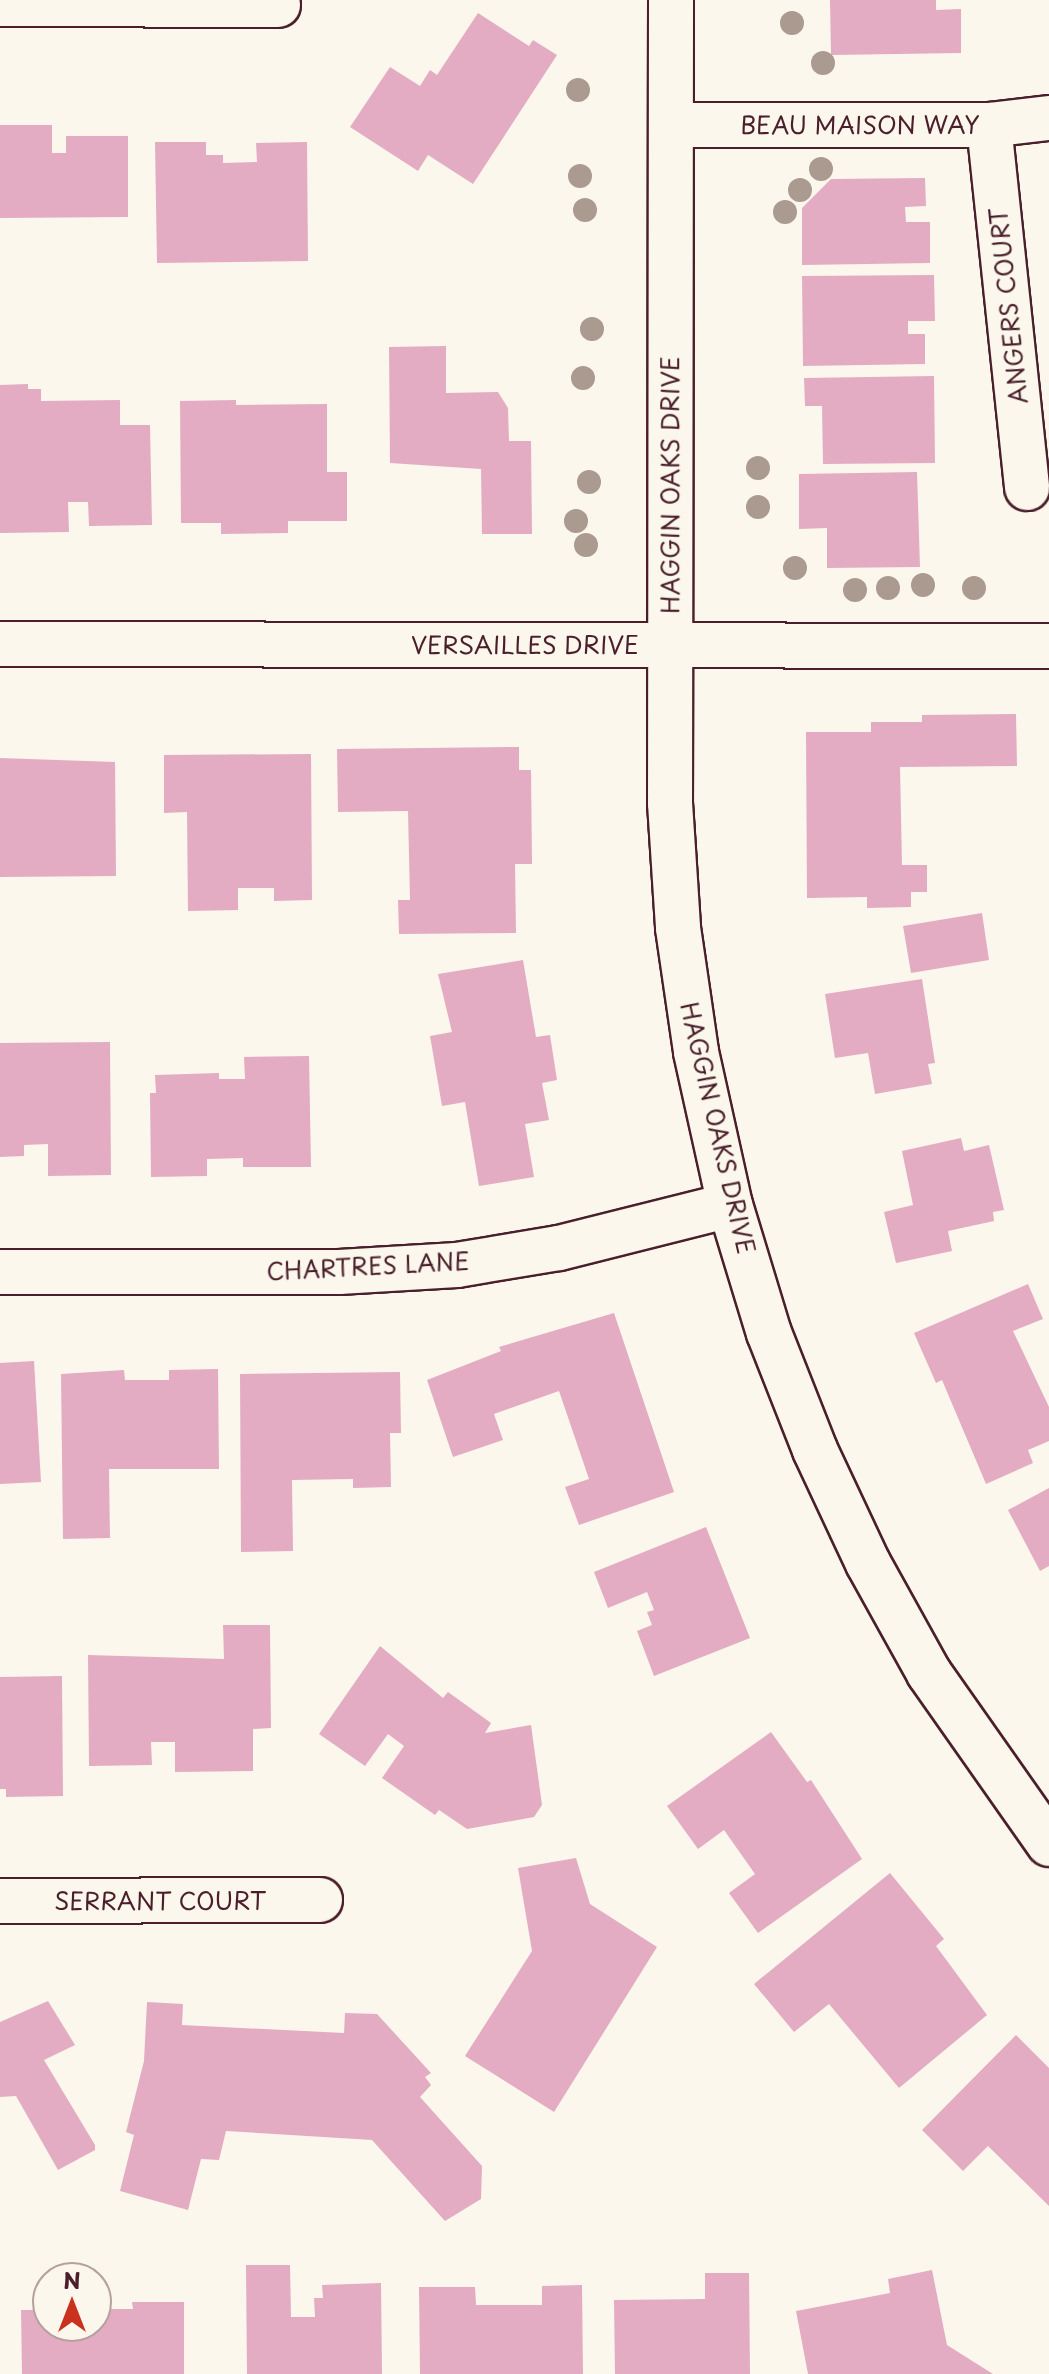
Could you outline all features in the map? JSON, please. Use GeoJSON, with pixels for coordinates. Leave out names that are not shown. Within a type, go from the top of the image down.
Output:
{"type":"FeatureCollection","features":[{"type":"Feature","properties":{"kind":"street","name":"HAGGIN OAKS DRIVE"},"geometry":{"type":"LineString","coordinates":[[671,0],[670,803],[678,928],[696,1052],[730,1205],[781,1363],[868,1563],[929,1673],[1049,1844]]}},
{"type":"Feature","properties":{"kind":"street"},"geometry":{"type":"LineString","coordinates":[[0,4],[278,5]]}},
{"type":"Feature","properties":{"kind":"street","name":"BEAU MAISON WAY"},"geometry":{"type":"LineString","coordinates":[[671,125],[989,125],[1049,118]]}},
{"type":"Feature","properties":{"kind":"street","name":"ANGERS COURT"},"geometry":{"type":"LineString","coordinates":[[989,125],[1027,488]]}},
{"type":"Feature","properties":{"kind":"street","name":"VERSAILLES DRIVE"},"geometry":{"type":"LineString","coordinates":[[0,644],[1049,646]]}},
{"type":"Feature","properties":{"kind":"street","name":"CHARTRES LANE"},"geometry":{"type":"LineString","coordinates":[[0,1272],[339,1272],[457,1265],[559,1248],[730,1205]]}},
{"type":"Feature","properties":{"kind":"street","name":"SERRANT COURT"},"geometry":{"type":"LineString","coordinates":[[0,1901],[320,1900]]}},
{"type":"Feature","properties":{"kind":"building"},"geometry":{"type":"Polygon","coordinates":[[[830,0],[936,0],[936,10],[961,9],[961,53],[831,55],[830,0]]]}},
{"type":"Feature","properties":{"kind":"building"},"geometry":{"type":"Polygon","coordinates":[[[478,13],[529,46],[533,40],[557,55],[473,184],[428,155],[418,171],[350,127],[390,67],[420,86],[430,70],[437,75],[478,13]]]}},
{"type":"Feature","properties":{"kind":"building"},"geometry":{"type":"Polygon","coordinates":[[[0,125],[52,125],[52,153],[66,153],[66,136],[128,136],[128,217],[0,218],[0,125]]]}},
{"type":"Feature","properties":{"kind":"building"},"geometry":{"type":"Polygon","coordinates":[[[155,142],[206,142],[206,155],[223,155],[223,163],[257,162],[256,143],[307,142],[308,261],[157,263],[155,142]]]}},
{"type":"Feature","properties":{"kind":"building"},"geometry":{"type":"Polygon","coordinates":[[[925,178],[926,206],[905,207],[906,222],[930,222],[930,263],[802,265],[802,208],[831,179],[925,178]]]}},
{"type":"Feature","properties":{"kind":"building"},"geometry":{"type":"Polygon","coordinates":[[[934,275],[935,321],[908,321],[908,334],[925,334],[925,364],[803,366],[802,276],[934,275]]]}},
{"type":"Feature","properties":{"kind":"building"},"geometry":{"type":"Polygon","coordinates":[[[446,346],[446,393],[498,392],[508,408],[509,441],[531,441],[532,534],[482,534],[481,469],[390,463],[389,347],[446,346]]]}},
{"type":"Feature","properties":{"kind":"building"},"geometry":{"type":"Polygon","coordinates":[[[934,376],[935,463],[823,464],[822,406],[805,406],[804,378],[934,376]]]}},
{"type":"Feature","properties":{"kind":"building"},"geometry":{"type":"Polygon","coordinates":[[[28,384],[28,389],[41,389],[41,401],[120,400],[120,425],[150,425],[152,525],[89,526],[88,502],[68,502],[69,532],[0,533],[0,385],[28,384]]]}},
{"type":"Feature","properties":{"kind":"building"},"geometry":{"type":"Polygon","coordinates":[[[236,400],[236,405],[327,404],[327,472],[347,472],[347,521],[288,521],[288,533],[221,534],[221,523],[181,523],[180,401],[236,400]]]}},
{"type":"Feature","properties":{"kind":"building"},"geometry":{"type":"Polygon","coordinates":[[[917,472],[920,567],[827,568],[827,528],[799,529],[799,474],[917,472]]]}},
{"type":"Feature","properties":{"kind":"building"},"geometry":{"type":"Polygon","coordinates":[[[1016,714],[1017,766],[900,767],[902,865],[927,865],[927,892],[911,892],[911,907],[867,908],[867,897],[807,898],[806,732],[871,732],[871,722],[922,722],[922,715],[1016,714]]]}},
{"type":"Feature","properties":{"kind":"building"},"geometry":{"type":"Polygon","coordinates":[[[519,747],[519,770],[531,770],[532,864],[515,864],[516,933],[399,934],[398,900],[410,900],[408,811],[338,812],[337,749],[519,747]]]}},
{"type":"Feature","properties":{"kind":"building"},"geometry":{"type":"Polygon","coordinates":[[[311,754],[312,900],[274,901],[274,888],[238,888],[238,910],[188,911],[187,812],[164,813],[164,755],[311,754]]]}},
{"type":"Feature","properties":{"kind":"building"},"geometry":{"type":"Polygon","coordinates":[[[0,758],[115,762],[116,876],[0,877],[0,758]]]}},
{"type":"Feature","properties":{"kind":"building"},"geometry":{"type":"Polygon","coordinates":[[[982,913],[989,960],[911,973],[903,926],[982,913]]]}},
{"type":"Feature","properties":{"kind":"building"},"geometry":{"type":"Polygon","coordinates":[[[523,960],[536,1037],[550,1035],[557,1080],[542,1083],[549,1120],[525,1124],[534,1177],[479,1186],[465,1102],[442,1106],[430,1036],[452,1032],[438,974],[523,960]]]}},
{"type":"Feature","properties":{"kind":"building"},"geometry":{"type":"Polygon","coordinates":[[[922,979],[935,1063],[928,1064],[932,1084],[875,1094],[868,1053],[835,1058],[825,994],[922,979]]]}},
{"type":"Feature","properties":{"kind":"building"},"geometry":{"type":"Polygon","coordinates":[[[110,1042],[111,1175],[48,1176],[48,1144],[24,1145],[24,1156],[0,1157],[0,1043],[110,1042]]]}},
{"type":"Feature","properties":{"kind":"building"},"geometry":{"type":"Polygon","coordinates":[[[309,1056],[311,1167],[243,1167],[243,1158],[207,1159],[207,1176],[151,1177],[150,1093],[156,1093],[155,1075],[219,1073],[219,1079],[245,1079],[244,1057],[309,1056]]]}},
{"type":"Feature","properties":{"kind":"building"},"geometry":{"type":"Polygon","coordinates":[[[961,1138],[964,1151],[989,1145],[1004,1210],[993,1212],[994,1221],[948,1231],[952,1251],[896,1263],[884,1212],[913,1205],[902,1151],[961,1138]]]}},
{"type":"Feature","properties":{"kind":"building"},"geometry":{"type":"Polygon","coordinates":[[[1028,1284],[1043,1319],[1013,1331],[1049,1407],[1049,1441],[1028,1450],[1033,1463],[986,1484],[942,1380],[936,1383],[914,1333],[1028,1284]]]}},
{"type":"Feature","properties":{"kind":"building"},"geometry":{"type":"Polygon","coordinates":[[[614,1313],[674,1492],[579,1525],[565,1487],[589,1479],[559,1391],[494,1414],[503,1440],[453,1457],[427,1380],[501,1351],[499,1347],[614,1313]]]}},
{"type":"Feature","properties":{"kind":"building"},"geometry":{"type":"Polygon","coordinates":[[[34,1361],[41,1482],[0,1484],[0,1363],[34,1361]]]}},
{"type":"Feature","properties":{"kind":"building"},"geometry":{"type":"Polygon","coordinates":[[[218,1369],[219,1469],[109,1469],[110,1538],[63,1539],[61,1374],[124,1370],[125,1380],[169,1380],[169,1370],[218,1369]]]}},
{"type":"Feature","properties":{"kind":"building"},"geometry":{"type":"Polygon","coordinates":[[[400,1372],[401,1433],[390,1433],[391,1487],[353,1488],[353,1479],[292,1480],[293,1551],[241,1552],[240,1374],[400,1372]]]}},
{"type":"Feature","properties":{"kind":"building"},"geometry":{"type":"Polygon","coordinates":[[[1049,1488],[1049,1566],[1040,1571],[1008,1510],[1049,1488]]]}},
{"type":"Feature","properties":{"kind":"building"},"geometry":{"type":"Polygon","coordinates":[[[706,1527],[750,1638],[654,1676],[637,1631],[652,1625],[647,1612],[654,1610],[647,1592],[608,1608],[594,1572],[706,1527]]]}},
{"type":"Feature","properties":{"kind":"building"},"geometry":{"type":"Polygon","coordinates":[[[223,1625],[270,1625],[271,1728],[253,1729],[253,1771],[175,1772],[175,1742],[151,1742],[152,1765],[89,1766],[88,1655],[224,1659],[223,1625]]]}},
{"type":"Feature","properties":{"kind":"building"},"geometry":{"type":"Polygon","coordinates":[[[380,1646],[443,1698],[448,1692],[491,1723],[485,1733],[531,1725],[542,1805],[534,1817],[467,1829],[439,1810],[435,1815],[382,1778],[404,1746],[388,1734],[365,1766],[319,1734],[380,1646]]]}},
{"type":"Feature","properties":{"kind":"building"},"geometry":{"type":"Polygon","coordinates":[[[62,1676],[63,1796],[6,1797],[6,1789],[0,1789],[0,1677],[62,1676]]]}},
{"type":"Feature","properties":{"kind":"building"},"geometry":{"type":"Polygon","coordinates":[[[771,1732],[807,1782],[811,1780],[862,1859],[758,1933],[729,1893],[755,1874],[724,1830],[698,1849],[667,1806],[771,1732]]]}},
{"type":"Feature","properties":{"kind":"building"},"geometry":{"type":"Polygon","coordinates":[[[576,1858],[590,1904],[657,1947],[554,2112],[465,2056],[532,1951],[518,1868],[576,1858]]]}},
{"type":"Feature","properties":{"kind":"building"},"geometry":{"type":"Polygon","coordinates":[[[890,1873],[944,1939],[936,1946],[987,2015],[899,2088],[829,2004],[794,2032],[754,1984],[890,1873]]]}},
{"type":"Feature","properties":{"kind":"building"},"geometry":{"type":"Polygon","coordinates":[[[48,2001],[75,2045],[44,2060],[95,2145],[95,2150],[58,2170],[16,2096],[0,2097],[0,2022],[48,2001]]]}},
{"type":"Feature","properties":{"kind":"building"},"geometry":{"type":"Polygon","coordinates":[[[147,2002],[183,2004],[182,2025],[344,2033],[345,2013],[377,2014],[431,2073],[425,2077],[431,2085],[420,2097],[482,2166],[481,2199],[445,2221],[372,2140],[226,2131],[219,2160],[201,2159],[188,2210],[120,2191],[134,2135],[126,2132],[144,2061],[147,2002]]]}},
{"type":"Feature","properties":{"kind":"building"},"geometry":{"type":"Polygon","coordinates":[[[1016,2035],[1049,2068],[1049,2206],[988,2146],[963,2171],[922,2130],[1016,2035]]]}},
{"type":"Feature","properties":{"kind":"building"},"geometry":{"type":"Polygon","coordinates":[[[246,2265],[290,2265],[291,2317],[315,2317],[314,2298],[323,2298],[322,2285],[381,2283],[382,2374],[247,2374],[246,2265]]]}},
{"type":"Feature","properties":{"kind":"building"},"geometry":{"type":"Polygon","coordinates":[[[932,2270],[947,2345],[993,2374],[808,2374],[796,2311],[890,2293],[888,2279],[932,2270]]]}},
{"type":"Feature","properties":{"kind":"building"},"geometry":{"type":"Polygon","coordinates":[[[705,2273],[749,2273],[750,2374],[615,2374],[614,2300],[705,2299],[705,2273]]]}},
{"type":"Feature","properties":{"kind":"building"},"geometry":{"type":"Polygon","coordinates":[[[582,2285],[583,2374],[420,2374],[419,2287],[475,2287],[476,2305],[542,2305],[542,2286],[582,2285]]]}},
{"type":"Feature","properties":{"kind":"building"},"geometry":{"type":"Polygon","coordinates":[[[132,2302],[184,2302],[184,2374],[22,2374],[21,2310],[32,2310],[32,2342],[112,2342],[112,2309],[133,2309],[132,2302]]]}}]}
